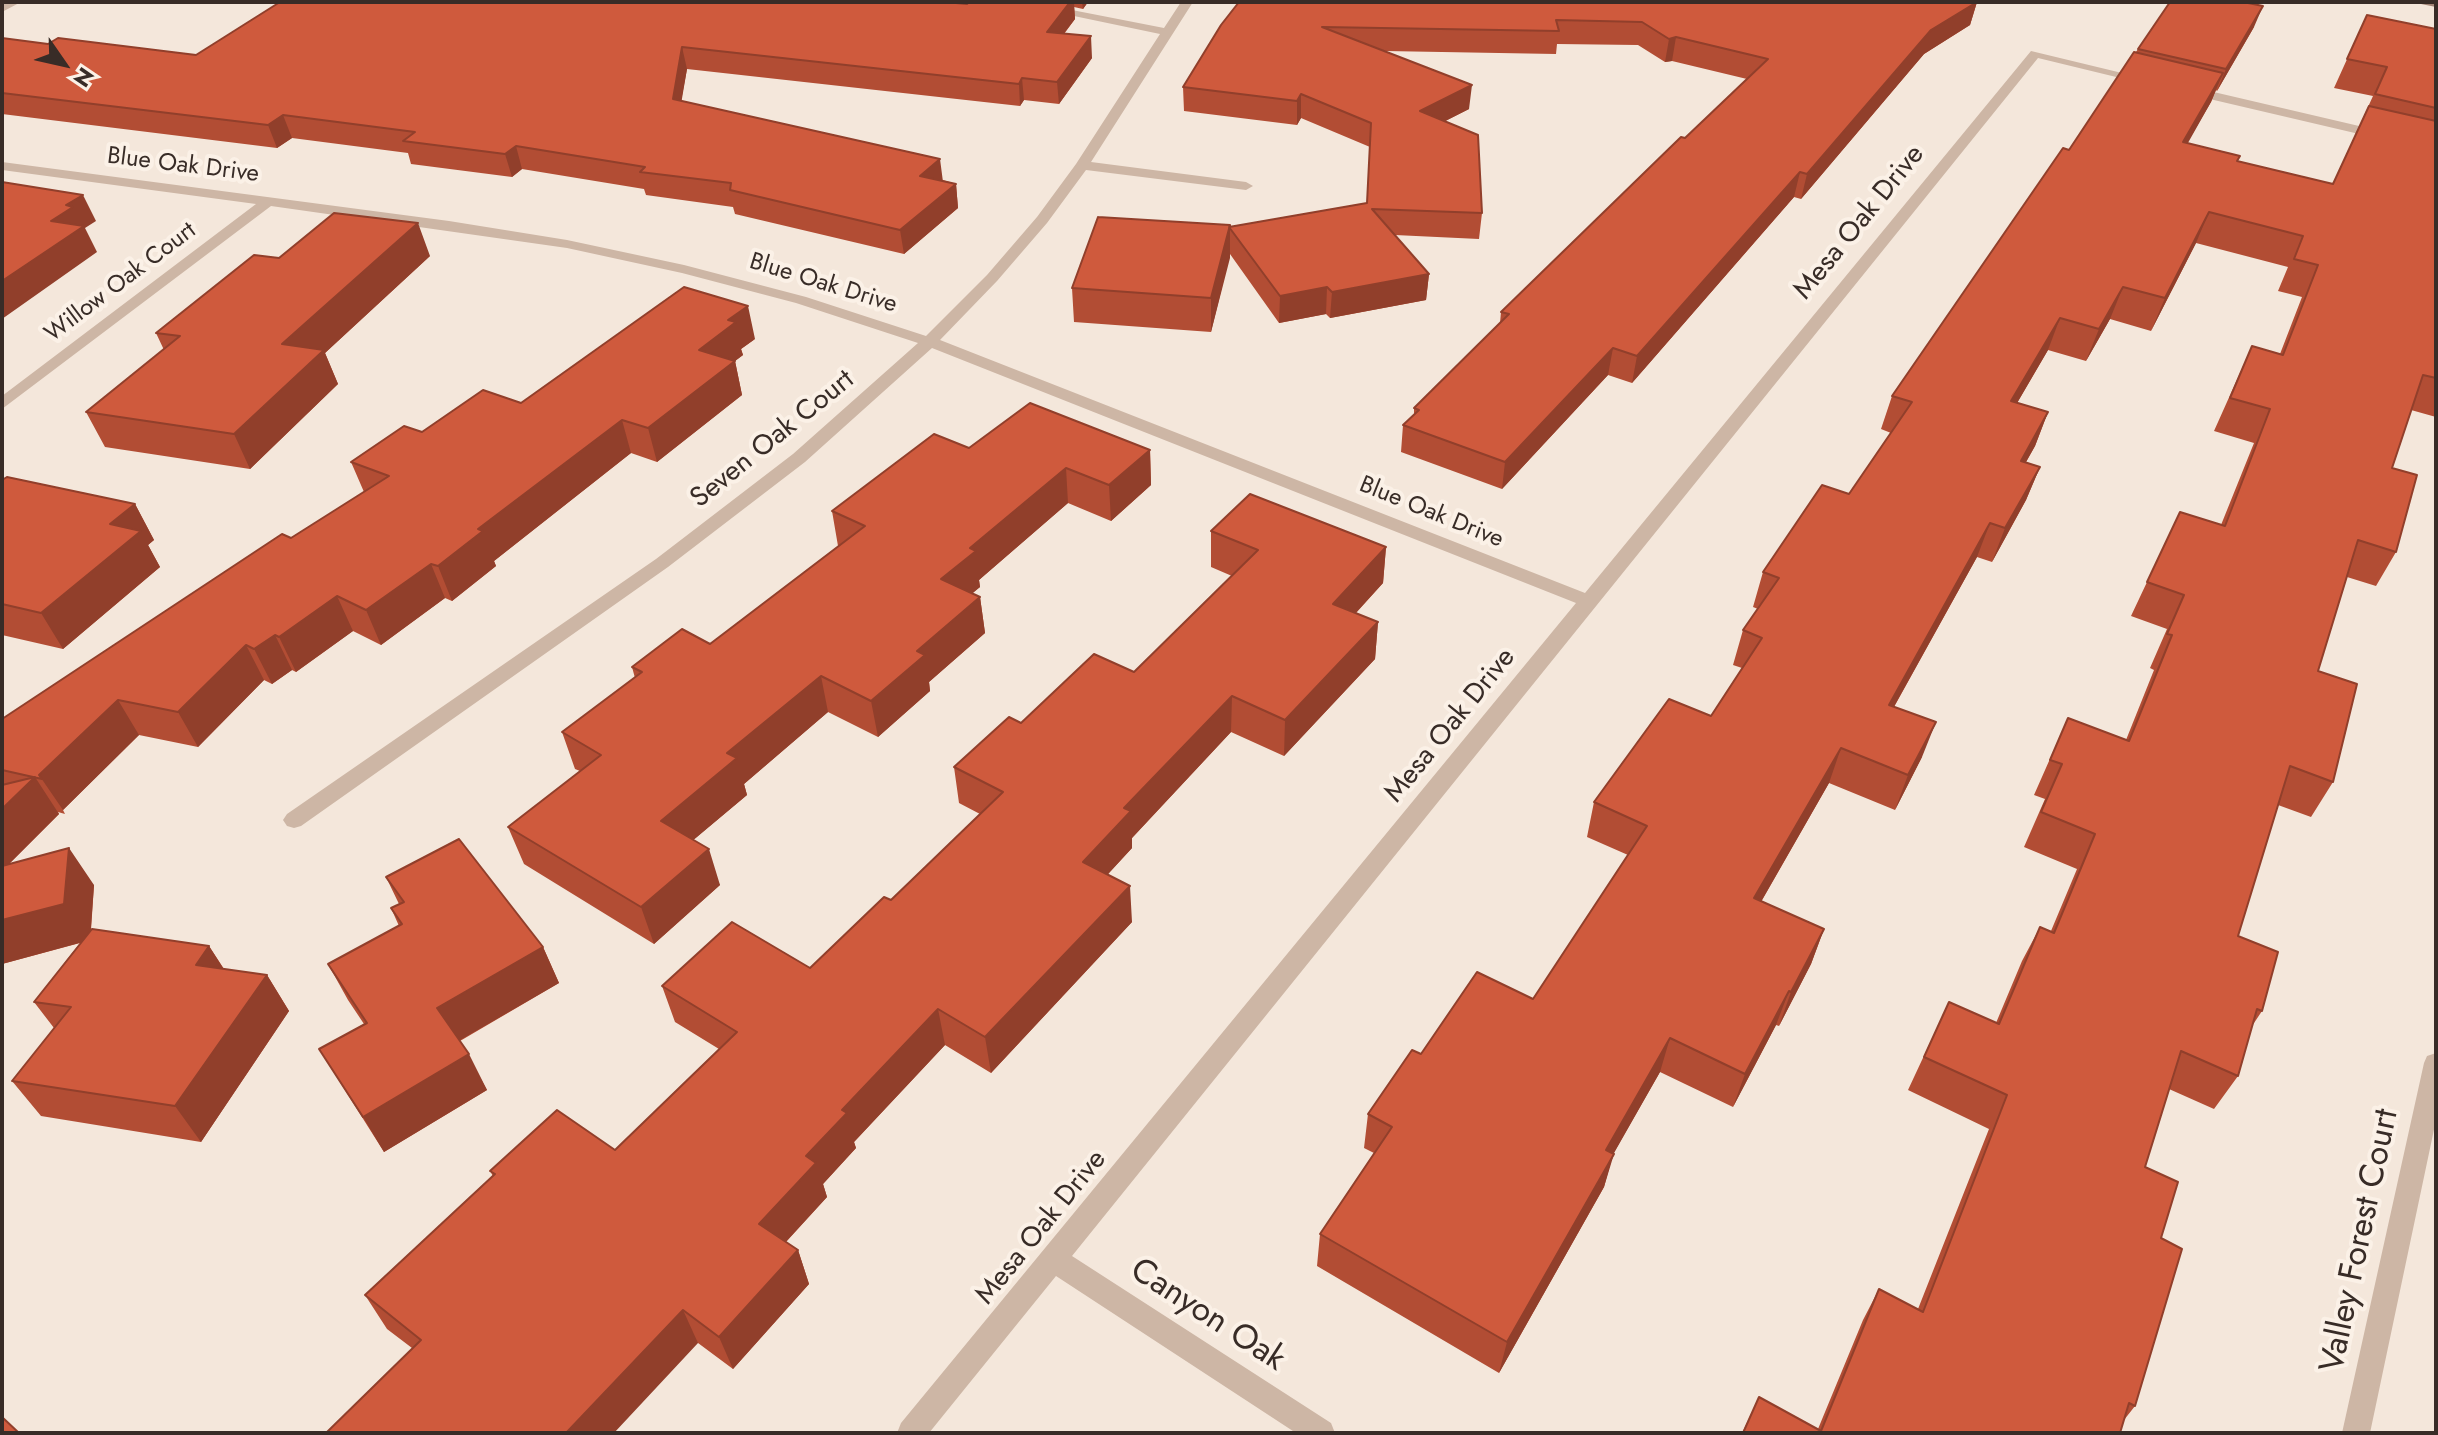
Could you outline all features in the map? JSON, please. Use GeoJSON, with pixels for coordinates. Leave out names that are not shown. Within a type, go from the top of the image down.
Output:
{"type":"FeatureCollection","features":[{"type":"Feature","properties":{"kind":"main road"},"geometry":{"type":"LineString","coordinates":[[2425,2],[2436,4]]}},
{"type":"Feature","properties":{"kind":"street"},"geometry":{"type":"LineString","coordinates":[[2,9],[15,2]]}},
{"type":"Feature","properties":{"kind":"street"},"geometry":{"type":"LineString","coordinates":[[1013,2],[1168,32]]}},
{"type":"Feature","properties":{"kind":"street","name":"Seven Oak Court"},"geometry":{"type":"LineString","coordinates":[[294,820],[662,563],[799,458],[930,341],[992,278],[1042,220],[1082,165],[1187,2]]}},
{"type":"Feature","properties":{"kind":"street","name":"Mesa Oak Drive"},"geometry":{"type":"LineString","coordinates":[[911,1433],[2035,54],[2158,83]]}},
{"type":"Feature","properties":{"kind":"street"},"geometry":{"type":"LineString","coordinates":[[2174,87],[2436,148]]}},
{"type":"Feature","properties":{"kind":"street"},"geometry":{"type":"LineString","coordinates":[[1082,165],[1246,186]]}},
{"type":"Feature","properties":{"kind":"street","name":"Blue Oak Drive"},"geometry":{"type":"LineString","coordinates":[[2,166],[449,225],[582,247],[684,269],[801,300],[930,341],[1588,601]]}},
{"type":"Feature","properties":{"kind":"street","name":"Willow Oak Court"},"geometry":{"type":"LineString","coordinates":[[2,404],[268,201]]}},
{"type":"Feature","properties":{"kind":"street","name":"Valley Forest Court"},"geometry":{"type":"LineString","coordinates":[[2356,1433],[2436,1063]]}},
{"type":"Feature","properties":{"kind":"street","name":"Canyon Oak"},"geometry":{"type":"LineString","coordinates":[[1053,1259],[1321,1433]]}},
{"type":"Feature","properties":{"kind":"building"},"geometry":{"type":"Polygon","coordinates":[[[280,2],[1070,2],[1047,32],[1091,36],[1057,82],[1022,78],[1019,84],[682,47],[673,99],[940,159],[920,176],[956,184],[900,230],[730,190],[731,183],[640,172],[645,167],[516,146],[505,154],[403,141],[415,132],[283,115],[268,125],[2,93],[2,38],[48,44],[58,38],[196,55],[280,2]]]}},
{"type":"Feature","properties":{"kind":"building"},"geometry":{"type":"Polygon","coordinates":[[[1239,2],[1977,2],[1931,30],[1807,174],[1800,172],[1637,356],[1613,348],[1505,462],[1403,425],[1419,410],[1414,408],[1509,314],[1501,312],[1681,137],[1685,138],[1768,59],[1676,37],[1669,39],[1642,22],[1556,20],[1559,31],[1322,27],[1472,85],[1420,111],[1478,135],[1482,213],[1372,209],[1429,274],[1332,292],[1327,287],[1280,296],[1229,227],[1367,203],[1371,123],[1301,94],[1297,101],[1183,87],[1239,2]]]}},
{"type":"Feature","properties":{"kind":"building"},"geometry":{"type":"Polygon","coordinates":[[[2170,2],[2243,2],[2263,6],[2226,69],[2138,49],[2170,2]]]}},
{"type":"Feature","properties":{"kind":"building"},"geometry":{"type":"Polygon","coordinates":[[[2367,15],[2436,29],[2436,108],[2375,94],[2387,67],[2347,59],[2367,15]]]}},
{"type":"Feature","properties":{"kind":"building"},"geometry":{"type":"Polygon","coordinates":[[[2134,52],[2223,73],[2183,142],[2240,156],[2237,161],[2333,184],[2369,106],[2436,121],[2436,378],[2423,375],[2392,468],[2417,475],[2396,552],[2358,540],[2318,671],[2357,684],[2333,782],[2290,766],[2238,936],[2278,952],[2262,1011],[2257,1009],[2238,1076],[2181,1051],[2145,1167],[2178,1182],[2161,1238],[2182,1249],[2135,1406],[2129,1403],[2120,1433],[1743,1433],[1759,1397],[1821,1431],[1879,1289],[1923,1312],[2007,1095],[1924,1057],[1949,1002],[1999,1024],[2040,927],[2054,933],[2095,834],[2041,812],[2062,764],[2050,760],[2068,718],[2129,741],[2172,635],[2167,634],[2184,595],[2147,582],[2180,512],[2225,526],[2270,409],[2230,398],[2252,346],[2283,355],[2318,265],[2294,259],[2303,236],[2209,212],[2165,298],[2123,287],[2099,329],[2060,318],[2011,401],[2048,412],[2021,461],[2040,467],[2005,528],[1990,523],[1889,705],[1936,722],[1908,775],[1841,748],[1754,898],[1824,929],[1791,992],[1745,1074],[1670,1038],[1606,1150],[1614,1154],[1507,1342],[1320,1234],[1392,1127],[1368,1114],[1412,1050],[1421,1054],[1477,972],[1533,999],[1647,826],[1594,802],[1669,699],[1711,716],[1762,638],[1743,630],[1779,578],[1763,572],[1822,485],[1849,494],[1912,402],[1892,396],[2063,148],[2069,150],[2134,52]]]}},
{"type":"Feature","properties":{"kind":"building"},"geometry":{"type":"Polygon","coordinates":[[[2,182],[83,195],[66,205],[73,207],[51,221],[84,226],[2,281],[2,182]]]}},
{"type":"Feature","properties":{"kind":"building"},"geometry":{"type":"Polygon","coordinates":[[[334,213],[418,223],[282,344],[324,350],[234,434],[86,412],[180,336],[156,333],[254,255],[279,258],[334,213]]]}},
{"type":"Feature","properties":{"kind":"building"},"geometry":{"type":"Polygon","coordinates":[[[1098,217],[1230,225],[1211,298],[1072,288],[1098,217]]]}},
{"type":"Feature","properties":{"kind":"building"},"geometry":{"type":"Polygon","coordinates":[[[684,287],[748,306],[728,320],[736,322],[699,350],[735,361],[648,428],[622,420],[478,529],[483,531],[438,566],[431,564],[366,610],[337,596],[279,637],[275,635],[254,649],[246,645],[178,712],[118,700],[39,775],[42,779],[2,770],[2,719],[282,534],[291,538],[389,476],[351,462],[404,426],[422,432],[483,390],[521,403],[684,287]]]}},
{"type":"Feature","properties":{"kind":"building"},"geometry":{"type":"Polygon","coordinates":[[[1030,403],[1150,450],[1109,485],[1066,468],[970,548],[976,551],[941,579],[980,597],[917,651],[925,655],[871,701],[821,676],[727,753],[737,758],[661,821],[709,849],[641,907],[508,827],[601,755],[562,732],[642,672],[632,667],[682,629],[710,644],[865,526],[832,511],[934,434],[969,448],[1030,403]]]}},
{"type":"Feature","properties":{"kind":"building"},"geometry":{"type":"Polygon","coordinates":[[[7,477],[135,504],[110,524],[141,531],[41,613],[2,604],[2,480],[7,477]]]}},
{"type":"Feature","properties":{"kind":"building"},"geometry":{"type":"Polygon","coordinates":[[[1250,494],[1386,547],[1333,604],[1378,622],[1285,720],[1232,696],[1124,808],[1131,811],[1083,862],[1130,886],[985,1037],[938,1009],[842,1110],[847,1113],[806,1156],[816,1163],[759,1224],[798,1250],[719,1337],[683,1310],[566,1433],[326,1433],[421,1340],[365,1295],[495,1174],[490,1171],[557,1110],[615,1150],[737,1032],[662,986],[732,922],[810,968],[884,897],[891,900],[1003,792],[954,767],[1009,717],[1021,723],[1094,654],[1134,672],[1258,550],[1211,531],[1250,494]]]}},
{"type":"Feature","properties":{"kind":"building"},"geometry":{"type":"Polygon","coordinates":[[[35,777],[2,809],[2,785],[35,777]]]}},
{"type":"Feature","properties":{"kind":"building"},"geometry":{"type":"Polygon","coordinates":[[[459,839],[543,947],[437,1008],[469,1054],[363,1117],[319,1049],[367,1023],[328,964],[402,924],[391,908],[404,902],[386,877],[459,839]]]}},
{"type":"Feature","properties":{"kind":"building"},"geometry":{"type":"Polygon","coordinates":[[[69,848],[64,904],[2,920],[2,866],[69,848]]]}},
{"type":"Feature","properties":{"kind":"building"},"geometry":{"type":"Polygon","coordinates":[[[92,929],[209,946],[196,965],[267,975],[175,1106],[12,1081],[71,1007],[34,1002],[92,929]]]}},
{"type":"Feature","properties":{"kind":"building"},"geometry":{"type":"Polygon","coordinates":[[[2,1417],[19,1433],[2,1433],[2,1417]]]}}]}
